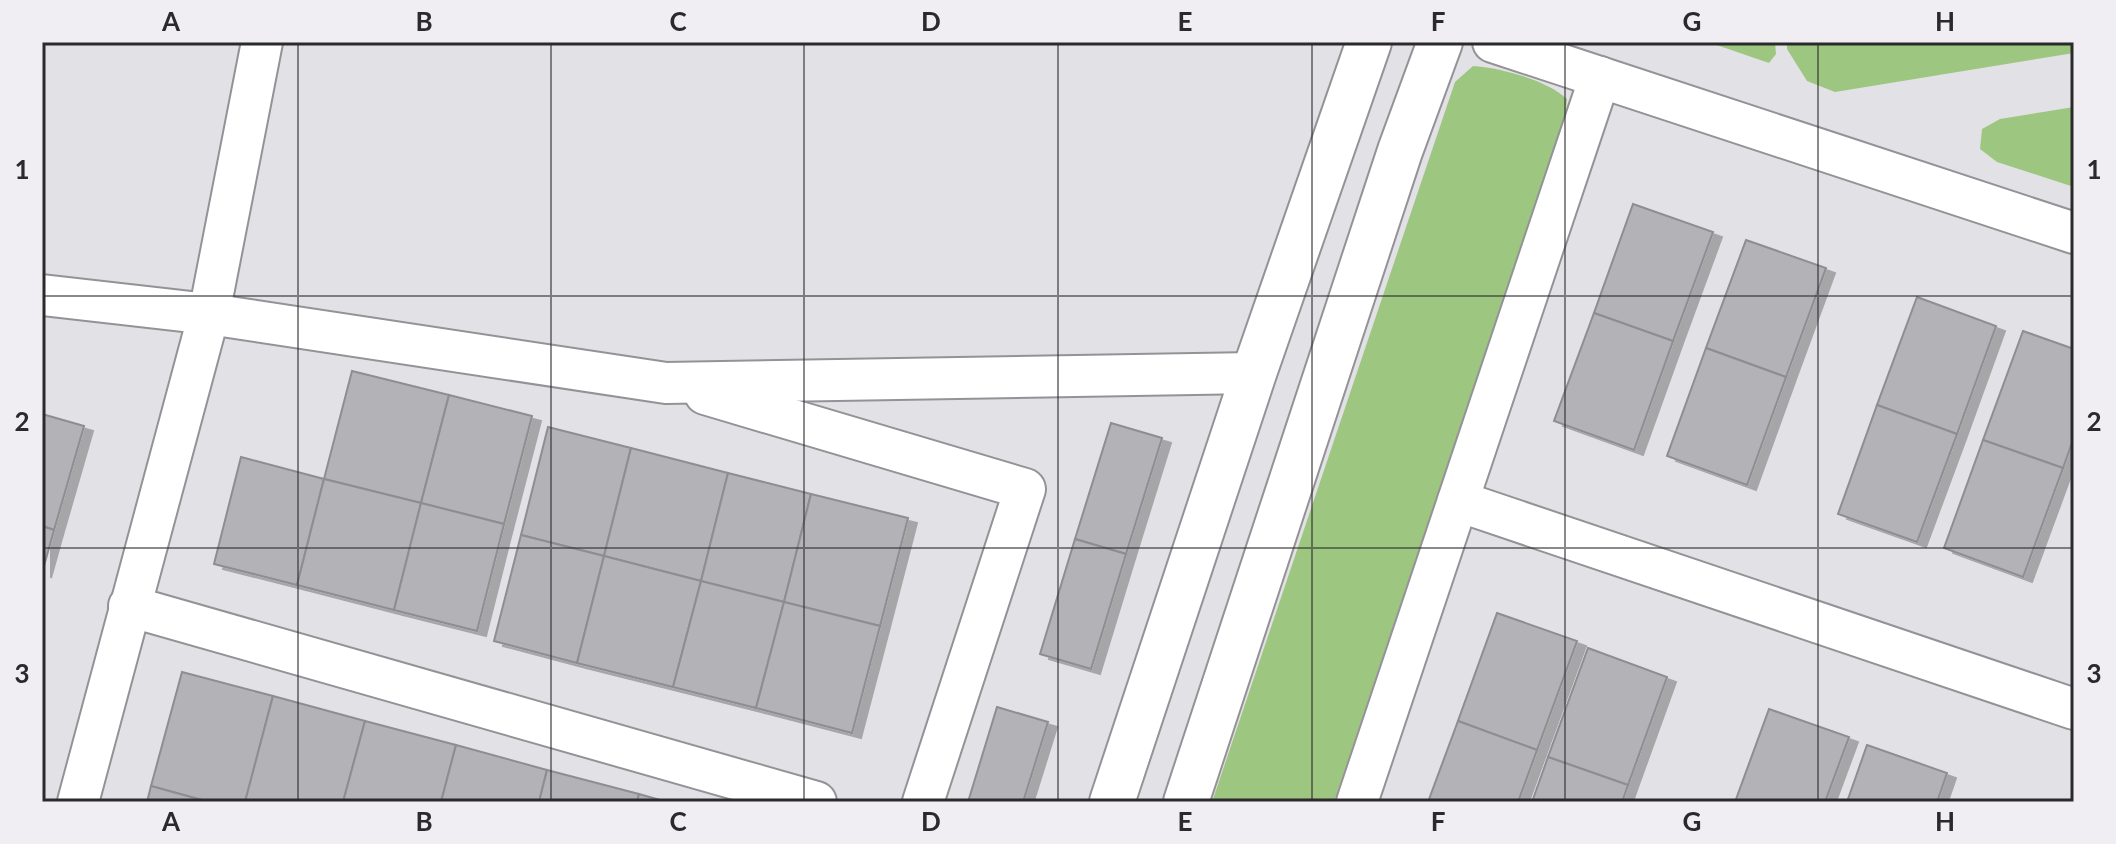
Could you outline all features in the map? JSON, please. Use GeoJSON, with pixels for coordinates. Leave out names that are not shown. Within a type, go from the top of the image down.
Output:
{"type":"FeatureCollection","features":[{"type":"Feature","properties":{"kind":"street"},"geometry":{"type":"LineString","coordinates":[[78,802],[209,314],[262,42]]}},
{"type":"Feature","properties":{"kind":"street"},"geometry":{"type":"LineString","coordinates":[[1112,802],[1254,373],[1369,42]]}},
{"type":"Feature","properties":{"kind":"street"},"geometry":{"type":"LineString","coordinates":[[1186,802],[1400,151],[1440,42]]}},
{"type":"Feature","properties":{"kind":"street"},"geometry":{"type":"LineString","coordinates":[[1493,42],[2074,233]]}},
{"type":"Feature","properties":{"kind":"street"},"geometry":{"type":"LineString","coordinates":[[1357,802],[1600,77]]}},
{"type":"Feature","properties":{"kind":"street"},"geometry":{"type":"LineString","coordinates":[[1339,130],[1400,151]]}},
{"type":"Feature","properties":{"kind":"street"},"geometry":{"type":"LineString","coordinates":[[42,295],[209,314],[666,383],[1025,489],[923,802]]}},
{"type":"Feature","properties":{"kind":"street"},"geometry":{"type":"LineString","coordinates":[[666,383],[1254,373]]}},
{"type":"Feature","properties":{"kind":"street"},"geometry":{"type":"LineString","coordinates":[[1458,501],[2074,709]]}},
{"type":"Feature","properties":{"kind":"street"},"geometry":{"type":"LineString","coordinates":[[129,606],[816,802]]}},
{"type":"Feature","properties":{"kind":"green space"},"geometry":{"type":"Polygon","coordinates":[[[1708,42],[1775,42],[1776,54],[1769,63],[1708,42]]]}},
{"type":"Feature","properties":{"kind":"green space"},"geometry":{"type":"Polygon","coordinates":[[[1787,42],[2074,42],[2074,53],[1835,92],[1807,81],[1787,49],[1787,42]]]}},
{"type":"Feature","properties":{"kind":"green space"},"geometry":{"type":"Polygon","coordinates":[[[1473,66],[1510,72],[1548,86],[1567,99],[1565,119],[1334,802],[1212,802],[1455,82],[1473,66]]]}},
{"type":"Feature","properties":{"kind":"green space"},"geometry":{"type":"Polygon","coordinates":[[[2074,107],[2074,187],[1997,162],[1980,149],[1982,129],[2000,119],[2074,107]]]}},
{"type":"Feature","properties":{"kind":"building"},"geometry":{"type":"Polygon","coordinates":[[[1633,204],[1713,232],[1673,341],[1594,313],[1633,204]]]}},
{"type":"Feature","properties":{"kind":"building"},"geometry":{"type":"Polygon","coordinates":[[[1746,240],[1826,268],[1786,377],[1706,348],[1746,240]]]}},
{"type":"Feature","properties":{"kind":"building"},"geometry":{"type":"Polygon","coordinates":[[[1917,297],[1996,326],[1957,434],[1877,405],[1917,297]]]}},
{"type":"Feature","properties":{"kind":"building"},"geometry":{"type":"Polygon","coordinates":[[[1594,313],[1673,341],[1634,450],[1554,421],[1594,313]]]}},
{"type":"Feature","properties":{"kind":"building"},"geometry":{"type":"Polygon","coordinates":[[[2023,331],[2074,349],[2074,437],[2063,468],[1983,440],[2023,331]]]}},
{"type":"Feature","properties":{"kind":"building"},"geometry":{"type":"Polygon","coordinates":[[[1706,348],[1786,377],[1747,485],[1667,456],[1706,348]]]}},
{"type":"Feature","properties":{"kind":"building"},"geometry":{"type":"Polygon","coordinates":[[[352,371],[449,395],[421,503],[324,479],[352,371]]]}},
{"type":"Feature","properties":{"kind":"building"},"geometry":{"type":"Polygon","coordinates":[[[449,395],[532,416],[504,524],[421,503],[449,395]]]}},
{"type":"Feature","properties":{"kind":"building"},"geometry":{"type":"Polygon","coordinates":[[[1877,405],[1957,434],[1917,542],[1838,514],[1877,405]]]}},
{"type":"Feature","properties":{"kind":"building"},"geometry":{"type":"Polygon","coordinates":[[[42,414],[84,426],[54,530],[42,526],[42,414]]]}},
{"type":"Feature","properties":{"kind":"building"},"geometry":{"type":"Polygon","coordinates":[[[1111,423],[1162,438],[1126,554],[1075,539],[1111,423]]]}},
{"type":"Feature","properties":{"kind":"building"},"geometry":{"type":"Polygon","coordinates":[[[548,427],[631,448],[604,556],[521,535],[548,427]]]}},
{"type":"Feature","properties":{"kind":"building"},"geometry":{"type":"Polygon","coordinates":[[[1983,440],[2063,468],[2023,577],[1944,548],[1983,440]]]}},
{"type":"Feature","properties":{"kind":"building"},"geometry":{"type":"Polygon","coordinates":[[[631,448],[728,473],[701,581],[604,556],[631,448]]]}},
{"type":"Feature","properties":{"kind":"building"},"geometry":{"type":"Polygon","coordinates":[[[241,457],[324,479],[297,585],[214,564],[241,457]]]}},
{"type":"Feature","properties":{"kind":"building"},"geometry":{"type":"Polygon","coordinates":[[[728,473],[811,494],[784,602],[701,581],[728,473]]]}},
{"type":"Feature","properties":{"kind":"building"},"geometry":{"type":"Polygon","coordinates":[[[324,479],[421,503],[394,610],[297,585],[324,479]]]}},
{"type":"Feature","properties":{"kind":"building"},"geometry":{"type":"Polygon","coordinates":[[[811,494],[908,518],[880,626],[784,602],[811,494]]]}},
{"type":"Feature","properties":{"kind":"building"},"geometry":{"type":"Polygon","coordinates":[[[421,503],[504,524],[477,631],[394,610],[421,503]]]}},
{"type":"Feature","properties":{"kind":"building"},"geometry":{"type":"Polygon","coordinates":[[[42,526],[54,530],[42,573],[42,526]]]}},
{"type":"Feature","properties":{"kind":"building"},"geometry":{"type":"Polygon","coordinates":[[[521,535],[604,556],[577,663],[494,641],[521,535]]]}},
{"type":"Feature","properties":{"kind":"building"},"geometry":{"type":"Polygon","coordinates":[[[1075,539],[1126,554],[1091,669],[1040,654],[1075,539]]]}},
{"type":"Feature","properties":{"kind":"building"},"geometry":{"type":"Polygon","coordinates":[[[604,556],[701,581],[673,687],[577,663],[604,556]]]}},
{"type":"Feature","properties":{"kind":"building"},"geometry":{"type":"Polygon","coordinates":[[[701,581],[784,602],[756,708],[673,687],[701,581]]]}},
{"type":"Feature","properties":{"kind":"building"},"geometry":{"type":"Polygon","coordinates":[[[784,602],[880,626],[852,733],[756,708],[784,602]]]}},
{"type":"Feature","properties":{"kind":"building"},"geometry":{"type":"Polygon","coordinates":[[[1497,613],[1577,641],[1537,750],[1458,721],[1497,613]]]}},
{"type":"Feature","properties":{"kind":"building"},"geometry":{"type":"Polygon","coordinates":[[[1588,648],[1667,677],[1628,785],[1548,757],[1588,648]]]}},
{"type":"Feature","properties":{"kind":"building"},"geometry":{"type":"Polygon","coordinates":[[[182,672],[273,696],[245,802],[209,802],[151,786],[182,672]]]}},
{"type":"Feature","properties":{"kind":"building"},"geometry":{"type":"Polygon","coordinates":[[[273,696],[365,721],[343,802],[245,802],[273,696]]]}},
{"type":"Feature","properties":{"kind":"building"},"geometry":{"type":"Polygon","coordinates":[[[997,707],[1048,722],[1023,802],[968,802],[997,707]]]}},
{"type":"Feature","properties":{"kind":"building"},"geometry":{"type":"Polygon","coordinates":[[[1769,709],[1849,737],[1825,802],[1735,802],[1769,709]]]}},
{"type":"Feature","properties":{"kind":"building"},"geometry":{"type":"Polygon","coordinates":[[[365,721],[456,745],[441,802],[343,802],[365,721]]]}},
{"type":"Feature","properties":{"kind":"building"},"geometry":{"type":"Polygon","coordinates":[[[1458,721],[1537,750],[1518,802],[1428,802],[1458,721]]]}},
{"type":"Feature","properties":{"kind":"building"},"geometry":{"type":"Polygon","coordinates":[[[456,745],[547,770],[539,802],[441,802],[456,745]]]}},
{"type":"Feature","properties":{"kind":"building"},"geometry":{"type":"Polygon","coordinates":[[[1867,745],[1947,773],[1937,802],[1847,802],[1867,745]]]}},
{"type":"Feature","properties":{"kind":"building"},"geometry":{"type":"Polygon","coordinates":[[[1548,757],[1628,785],[1622,802],[1532,802],[1548,757]]]}},
{"type":"Feature","properties":{"kind":"building"},"geometry":{"type":"Polygon","coordinates":[[[547,770],[639,794],[637,802],[539,802],[547,770]]]}},
{"type":"Feature","properties":{"kind":"building"},"geometry":{"type":"Polygon","coordinates":[[[151,786],[209,802],[147,802],[151,786]]]}},
{"type":"Feature","properties":{"kind":"building"},"geometry":{"type":"Polygon","coordinates":[[[639,794],[667,802],[637,802],[639,794]]]}}]}
